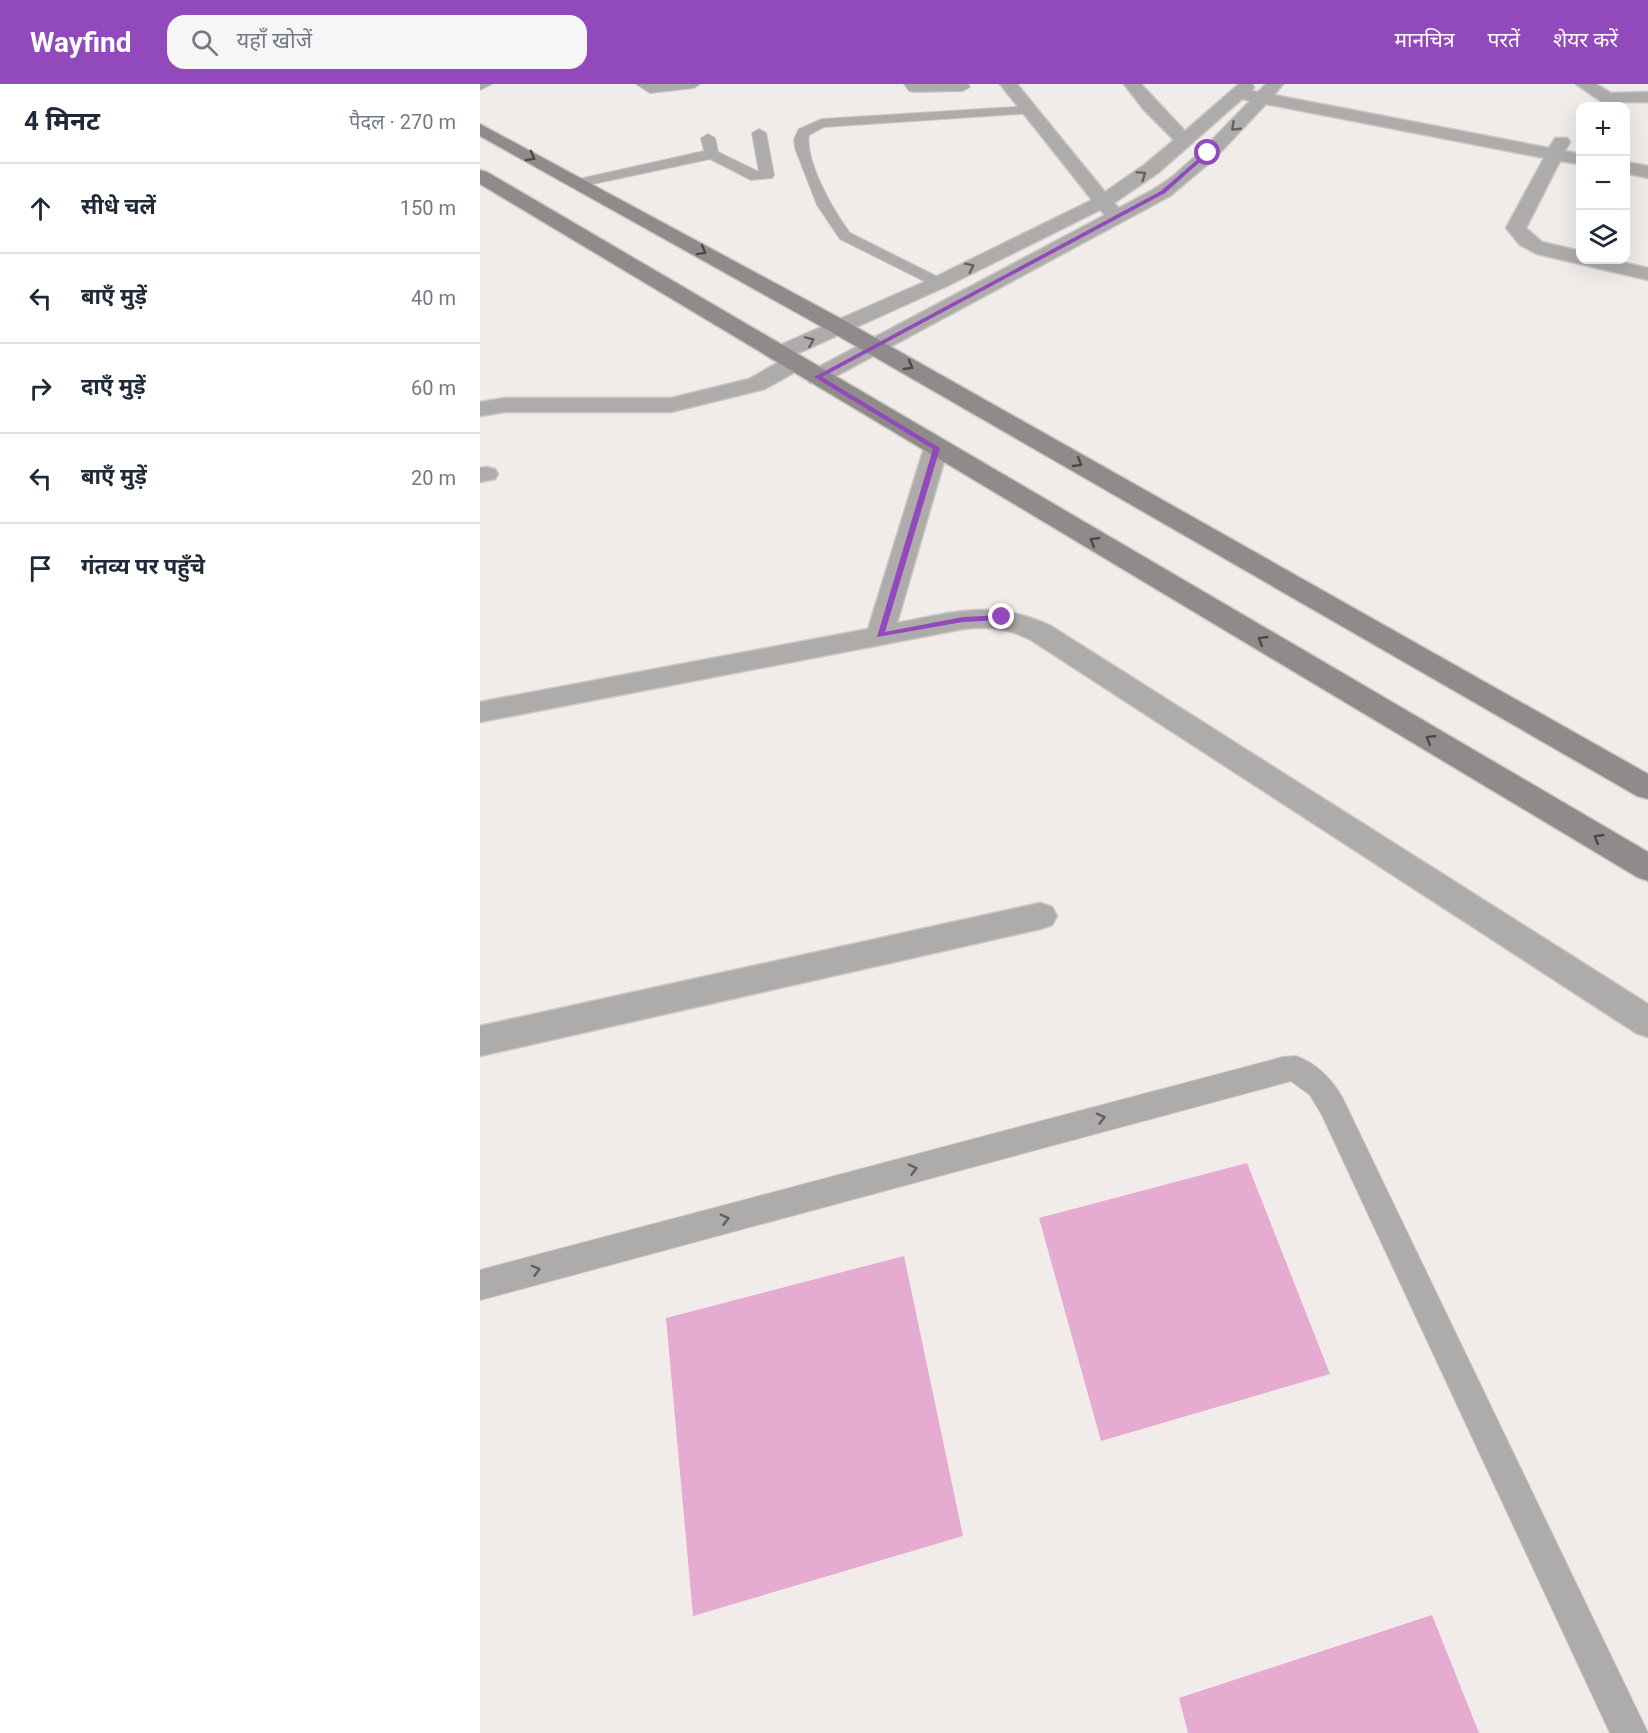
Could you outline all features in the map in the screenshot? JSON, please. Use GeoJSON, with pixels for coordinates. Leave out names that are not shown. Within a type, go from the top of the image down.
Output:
{"type":"FeatureCollection","features":[{"type":"Feature","properties":{"kind":"street"},"geometry":{"type":"LineString","coordinates":[[1008,84],[1116,217]]}},
{"type":"Feature","properties":{"kind":"street"},"geometry":{"type":"LineString","coordinates":[[1132,84],[1184,140]]}},
{"type":"Feature","properties":{"kind":"street"},"geometry":{"type":"LineString","coordinates":[[1584,84],[1608,98],[1648,97]]}},
{"type":"Feature","properties":{"kind":"street"},"geometry":{"type":"LineString","coordinates":[[817,377],[1173,185],[1268,88]]}},
{"type":"Feature","properties":{"kind":"street"},"geometry":{"type":"LineString","coordinates":[[480,408],[505,405],[671,405],[757,384],[787,359],[841,327],[938,283],[1104,201],[1151,169],[1245,89],[1268,88],[1558,148],[1576,157]]}},
{"type":"Feature","properties":{"kind":"street"},"geometry":{"type":"LineString","coordinates":[[480,129],[841,327],[1648,788]]}},
{"type":"Feature","properties":{"kind":"street"},"geometry":{"type":"LineString","coordinates":[[1558,148],[1576,146]]}},
{"type":"Feature","properties":{"kind":"street"},"geometry":{"type":"LineString","coordinates":[[1558,148],[1516,228],[1523,237],[1536,246],[1576,256]]}},
{"type":"Feature","properties":{"kind":"street"},"geometry":{"type":"LineString","coordinates":[[1630,155],[1648,158]]}},
{"type":"Feature","properties":{"kind":"street"},"geometry":{"type":"LineString","coordinates":[[1630,169],[1648,172]]}},
{"type":"Feature","properties":{"kind":"street"},"geometry":{"type":"LineString","coordinates":[[480,176],[1648,868]]}},
{"type":"Feature","properties":{"kind":"street"},"geometry":{"type":"LineString","coordinates":[[1603,264],[1644,276]]}},
{"type":"Feature","properties":{"kind":"street"},"geometry":{"type":"LineString","coordinates":[[880,635],[936,448]]}},
{"type":"Feature","properties":{"kind":"street"},"geometry":{"type":"LineString","coordinates":[[480,712],[880,635],[975,618],[1002,617],[1022,623],[1052,639],[1648,1022]]}},
{"type":"Feature","properties":{"kind":"street"},"geometry":{"type":"LineString","coordinates":[[480,1041],[1040,916]]}},
{"type":"Feature","properties":{"kind":"lane"},"geometry":{"type":"LineString","coordinates":[[480,86],[486,84]]}},
{"type":"Feature","properties":{"kind":"lane"},"geometry":{"type":"LineString","coordinates":[[642,84],[650,88],[694,84]]}},
{"type":"Feature","properties":{"kind":"lane"},"geometry":{"type":"LineString","coordinates":[[911,84],[914,88],[963,87],[962,84]]}},
{"type":"Feature","properties":{"kind":"lane"},"geometry":{"type":"LineString","coordinates":[[938,283],[845,236],[838,230],[817,190],[802,146],[802,135],[806,130],[822,123],[1028,110]]}},
{"type":"Feature","properties":{"kind":"lane"},"geometry":{"type":"LineString","coordinates":[[579,183],[712,154],[756,177],[767,175],[759,133]]}},
{"type":"Feature","properties":{"kind":"lane"},"geometry":{"type":"LineString","coordinates":[[708,137],[712,154]]}},
{"type":"Feature","properties":{"kind":"lane"},"geometry":{"type":"LineString","coordinates":[[480,1285],[1283,1069],[1296,1068],[1320,1086],[1332,1106],[1630,1733]]}},
{"type":"Feature","properties":{"kind":"building"},"geometry":{"type":"Polygon","coordinates":[[[1247,1163],[1330,1374],[1101,1441],[1039,1218],[1247,1163]]]}},
{"type":"Feature","properties":{"kind":"building"},"geometry":{"type":"Polygon","coordinates":[[[904,1256],[963,1536],[693,1616],[666,1318],[904,1256]]]}},
{"type":"Feature","properties":{"kind":"building"},"geometry":{"type":"Polygon","coordinates":[[[1432,1615],[1479,1733],[1188,1733],[1179,1698],[1432,1615]]]}},
{"type":"Feature","properties":{"kind":"route"},"geometry":{"type":"LineString","coordinates":[[1002,617],[963,620],[880,635],[936,448],[817,377],[1163,192],[1180,180],[1208,153]]}}]}
